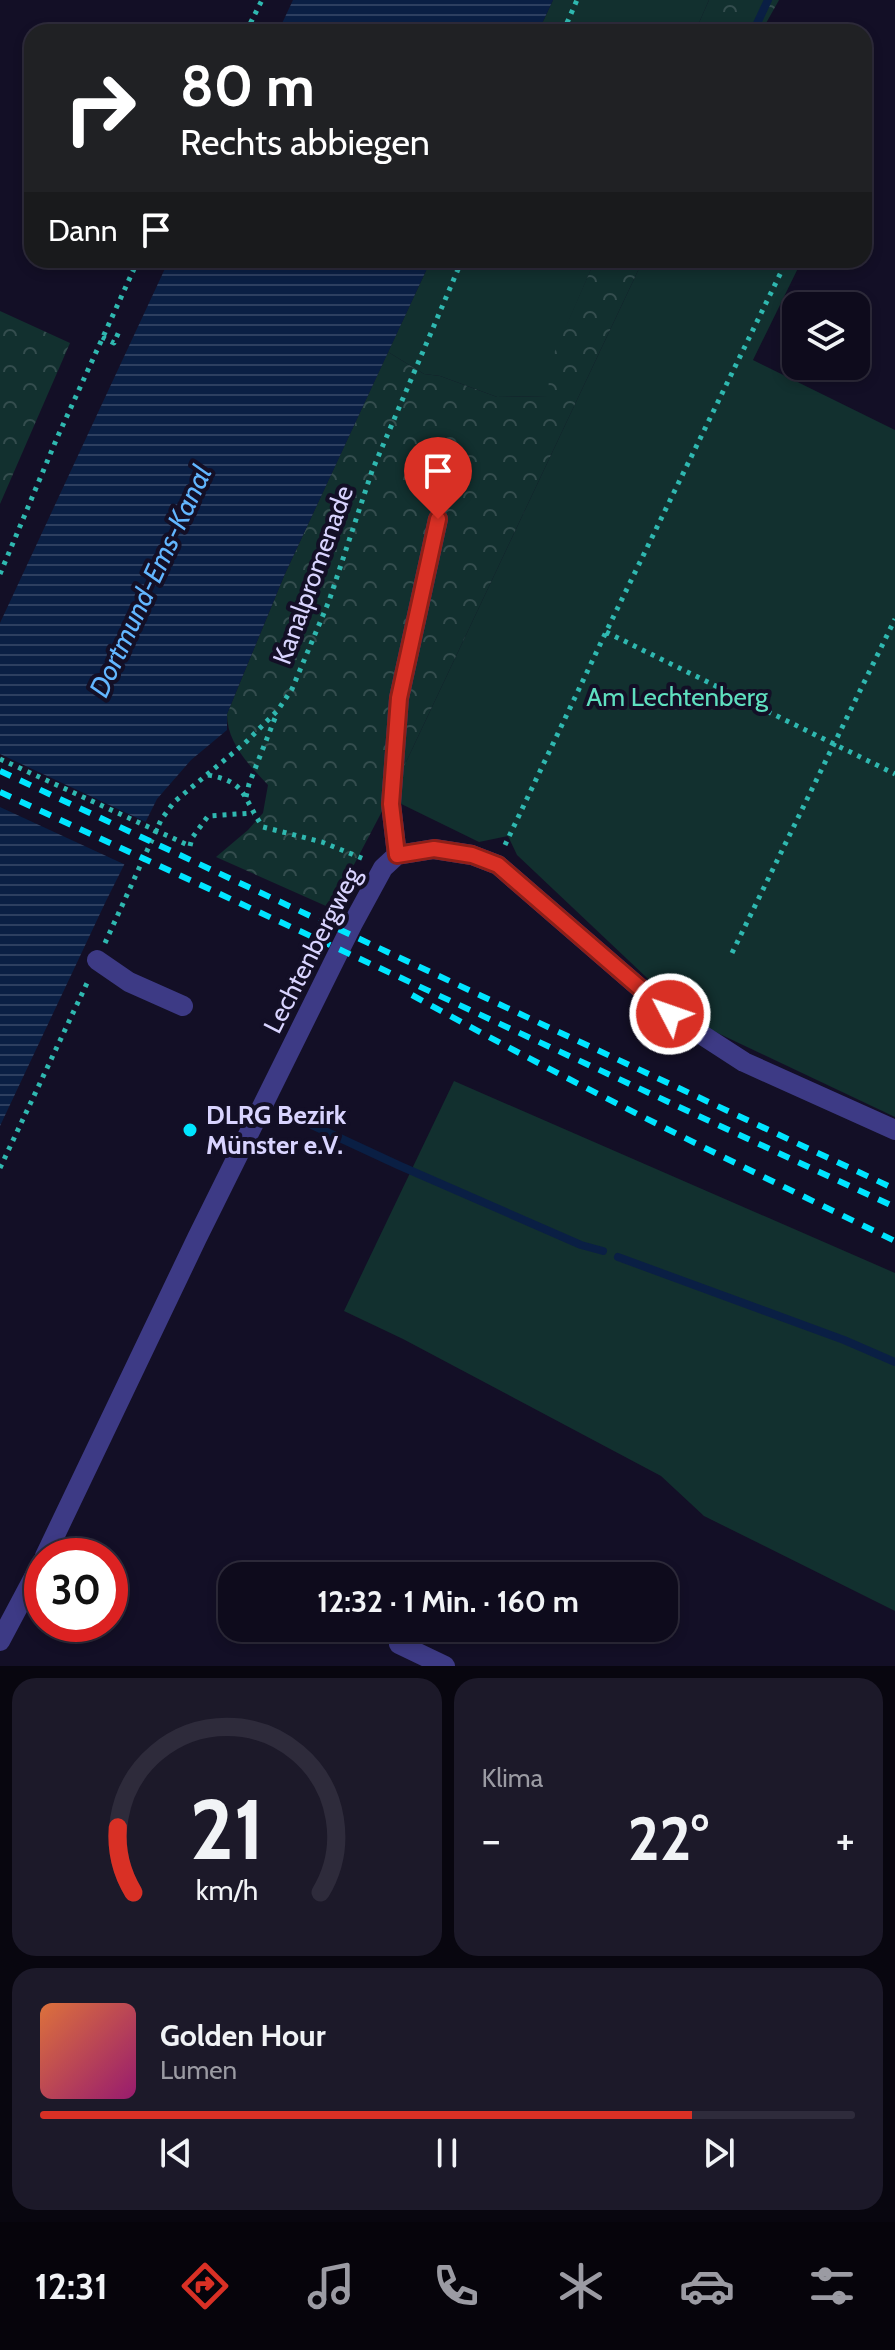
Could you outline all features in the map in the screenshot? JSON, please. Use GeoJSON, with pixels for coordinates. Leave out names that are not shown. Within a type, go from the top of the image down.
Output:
{"type":"FeatureCollection","features":[{"type":"Feature","properties":{"kind":"street"},"geometry":{"type":"LineString","coordinates":[[390,861],[399,698],[438,519]]}},
{"type":"Feature","properties":{"kind":"street","name":"Lechtenbergweg"},"geometry":{"type":"LineString","coordinates":[[54,1538],[246,1138],[356,917],[390,861],[434,849],[472,855],[498,865],[670,1014],[744,1062],[895,1130]]}},
{"type":"Feature","properties":{"kind":"street"},"geometry":{"type":"LineString","coordinates":[[97,960],[129,982],[183,1006]]}},
{"type":"Feature","properties":{"kind":"street"},"geometry":{"type":"LineString","coordinates":[[0,1641],[24,1596]]}},
{"type":"Feature","properties":{"kind":"street"},"geometry":{"type":"LineString","coordinates":[[399,1644],[445,1666]]}},
{"type":"Feature","properties":{"kind":"path"},"geometry":{"type":"LineString","coordinates":[[250,24],[262,0]]}},
{"type":"Feature","properties":{"kind":"path"},"geometry":{"type":"LineString","coordinates":[[566,24],[577,0]]}},
{"type":"Feature","properties":{"kind":"path"},"geometry":{"type":"LineString","coordinates":[[0,574],[134,268]]}},
{"type":"Feature","properties":{"kind":"path","name":"Kanalpromenade"},"geometry":{"type":"LineString","coordinates":[[0,1168],[161,820],[174,802],[245,743],[278,710],[292,689],[329,601],[372,471],[459,268]]}},
{"type":"Feature","properties":{"kind":"path"},"geometry":{"type":"LineString","coordinates":[[508,836],[783,268]]}},
{"type":"Feature","properties":{"kind":"path"},"geometry":{"type":"LineString","coordinates":[[102,337],[114,343],[120,329]]}},
{"type":"Feature","properties":{"kind":"path"},"geometry":{"type":"LineString","coordinates":[[732,953],[895,619]]}},
{"type":"Feature","properties":{"kind":"path"},"geometry":{"type":"LineString","coordinates":[[606,632],[895,774]]}},
{"type":"Feature","properties":{"kind":"path"},"geometry":{"type":"LineString","coordinates":[[246,798],[278,710]]}},
{"type":"Feature","properties":{"kind":"path"},"geometry":{"type":"LineString","coordinates":[[0,759],[190,846],[192,838],[208,816],[253,813]]}},
{"type":"Feature","properties":{"kind":"path"},"geometry":{"type":"LineString","coordinates":[[208,775],[223,777],[237,784],[263,827],[390,861]]}},
{"type":"Feature","properties":{"kind":"green space"},"geometry":{"type":"Polygon","coordinates":[[[553,0],[709,0],[698,24],[542,24],[553,0]]]}},
{"type":"Feature","properties":{"kind":"green space"},"geometry":{"type":"Polygon","coordinates":[[[709,0],[779,0],[766,24],[698,24],[709,0]]]}},
{"type":"Feature","properties":{"kind":"green space"},"geometry":{"type":"Polygon","coordinates":[[[427,268],[592,268],[549,367],[549,396],[497,397],[440,376],[424,374],[388,352],[427,268]]]}},
{"type":"Feature","properties":{"kind":"green space"},"geometry":{"type":"Polygon","coordinates":[[[591,268],[639,268],[389,798],[337,897],[326,906],[216,857],[263,813],[268,785],[235,744],[227,714],[284,576],[388,352],[424,374],[440,376],[497,397],[549,396],[548,367],[591,268]]]}},
{"type":"Feature","properties":{"kind":"green space","name":"Am Lechtenberg"},"geometry":{"type":"Polygon","coordinates":[[[639,268],[798,268],[786,292],[782,292],[782,301],[753,360],[782,374],[782,380],[794,380],[895,430],[895,1117],[707,1028],[682,1011],[517,855],[508,836],[479,842],[389,798],[639,268]]]}},
{"type":"Feature","properties":{"kind":"green space"},"geometry":{"type":"Polygon","coordinates":[[[0,311],[70,343],[0,504],[0,311]]]}},
{"type":"Feature","properties":{"kind":"green space"},"geometry":{"type":"Polygon","coordinates":[[[454,1081],[895,1273],[895,1611],[704,1516],[661,1476],[403,1339],[344,1311],[454,1081]]]}},
{"type":"Feature","properties":{"kind":"water"},"geometry":{"type":"Polygon","coordinates":[[[293,0],[553,0],[542,24],[282,24],[293,0]]]}},
{"type":"Feature","properties":{"kind":"water","name":"Dortmund-Ems-Kanal"},"geometry":{"type":"Polygon","coordinates":[[[165,268],[427,268],[284,576],[227,714],[227,730],[191,760],[157,799],[0,1126],[0,623],[165,268]]]}},
{"type":"Feature","properties":{"kind":"pier"},"geometry":{"type":"Polygon","coordinates":[[[0,754],[150,824],[128,866],[0,807],[0,754]]]}},
{"type":"Feature","properties":{"kind":"waterway"},"geometry":{"type":"LineString","coordinates":[[757,24],[768,0]]}},
{"type":"Feature","properties":{"kind":"waterway"},"geometry":{"type":"LineString","coordinates":[[299,1119],[581,1245],[603,1251]]}},
{"type":"Feature","properties":{"kind":"waterway"},"geometry":{"type":"LineString","coordinates":[[618,1257],[844,1340],[895,1362]]}},
{"type":"Feature","properties":{"kind":"railway"},"geometry":{"type":"LineString","coordinates":[[0,771],[895,1189]]}},
{"type":"Feature","properties":{"kind":"railway"},"geometry":{"type":"LineString","coordinates":[[0,792],[895,1207]]}},
{"type":"Feature","properties":{"kind":"railway"},"geometry":{"type":"LineString","coordinates":[[412,995],[592,1091],[895,1241]]}},
{"type":"Feature","properties":{"kind":"place","name":"DLRG Bezirk Münster e.V."},"geometry":{"type":"Point","coordinates":[190,1130]}},
{"type":"Feature","properties":{"kind":"route"},"geometry":{"type":"LineString","coordinates":[[438,519],[399,698],[391,804],[397,855],[434,849],[472,855],[498,865],[670,1014]]}}]}
